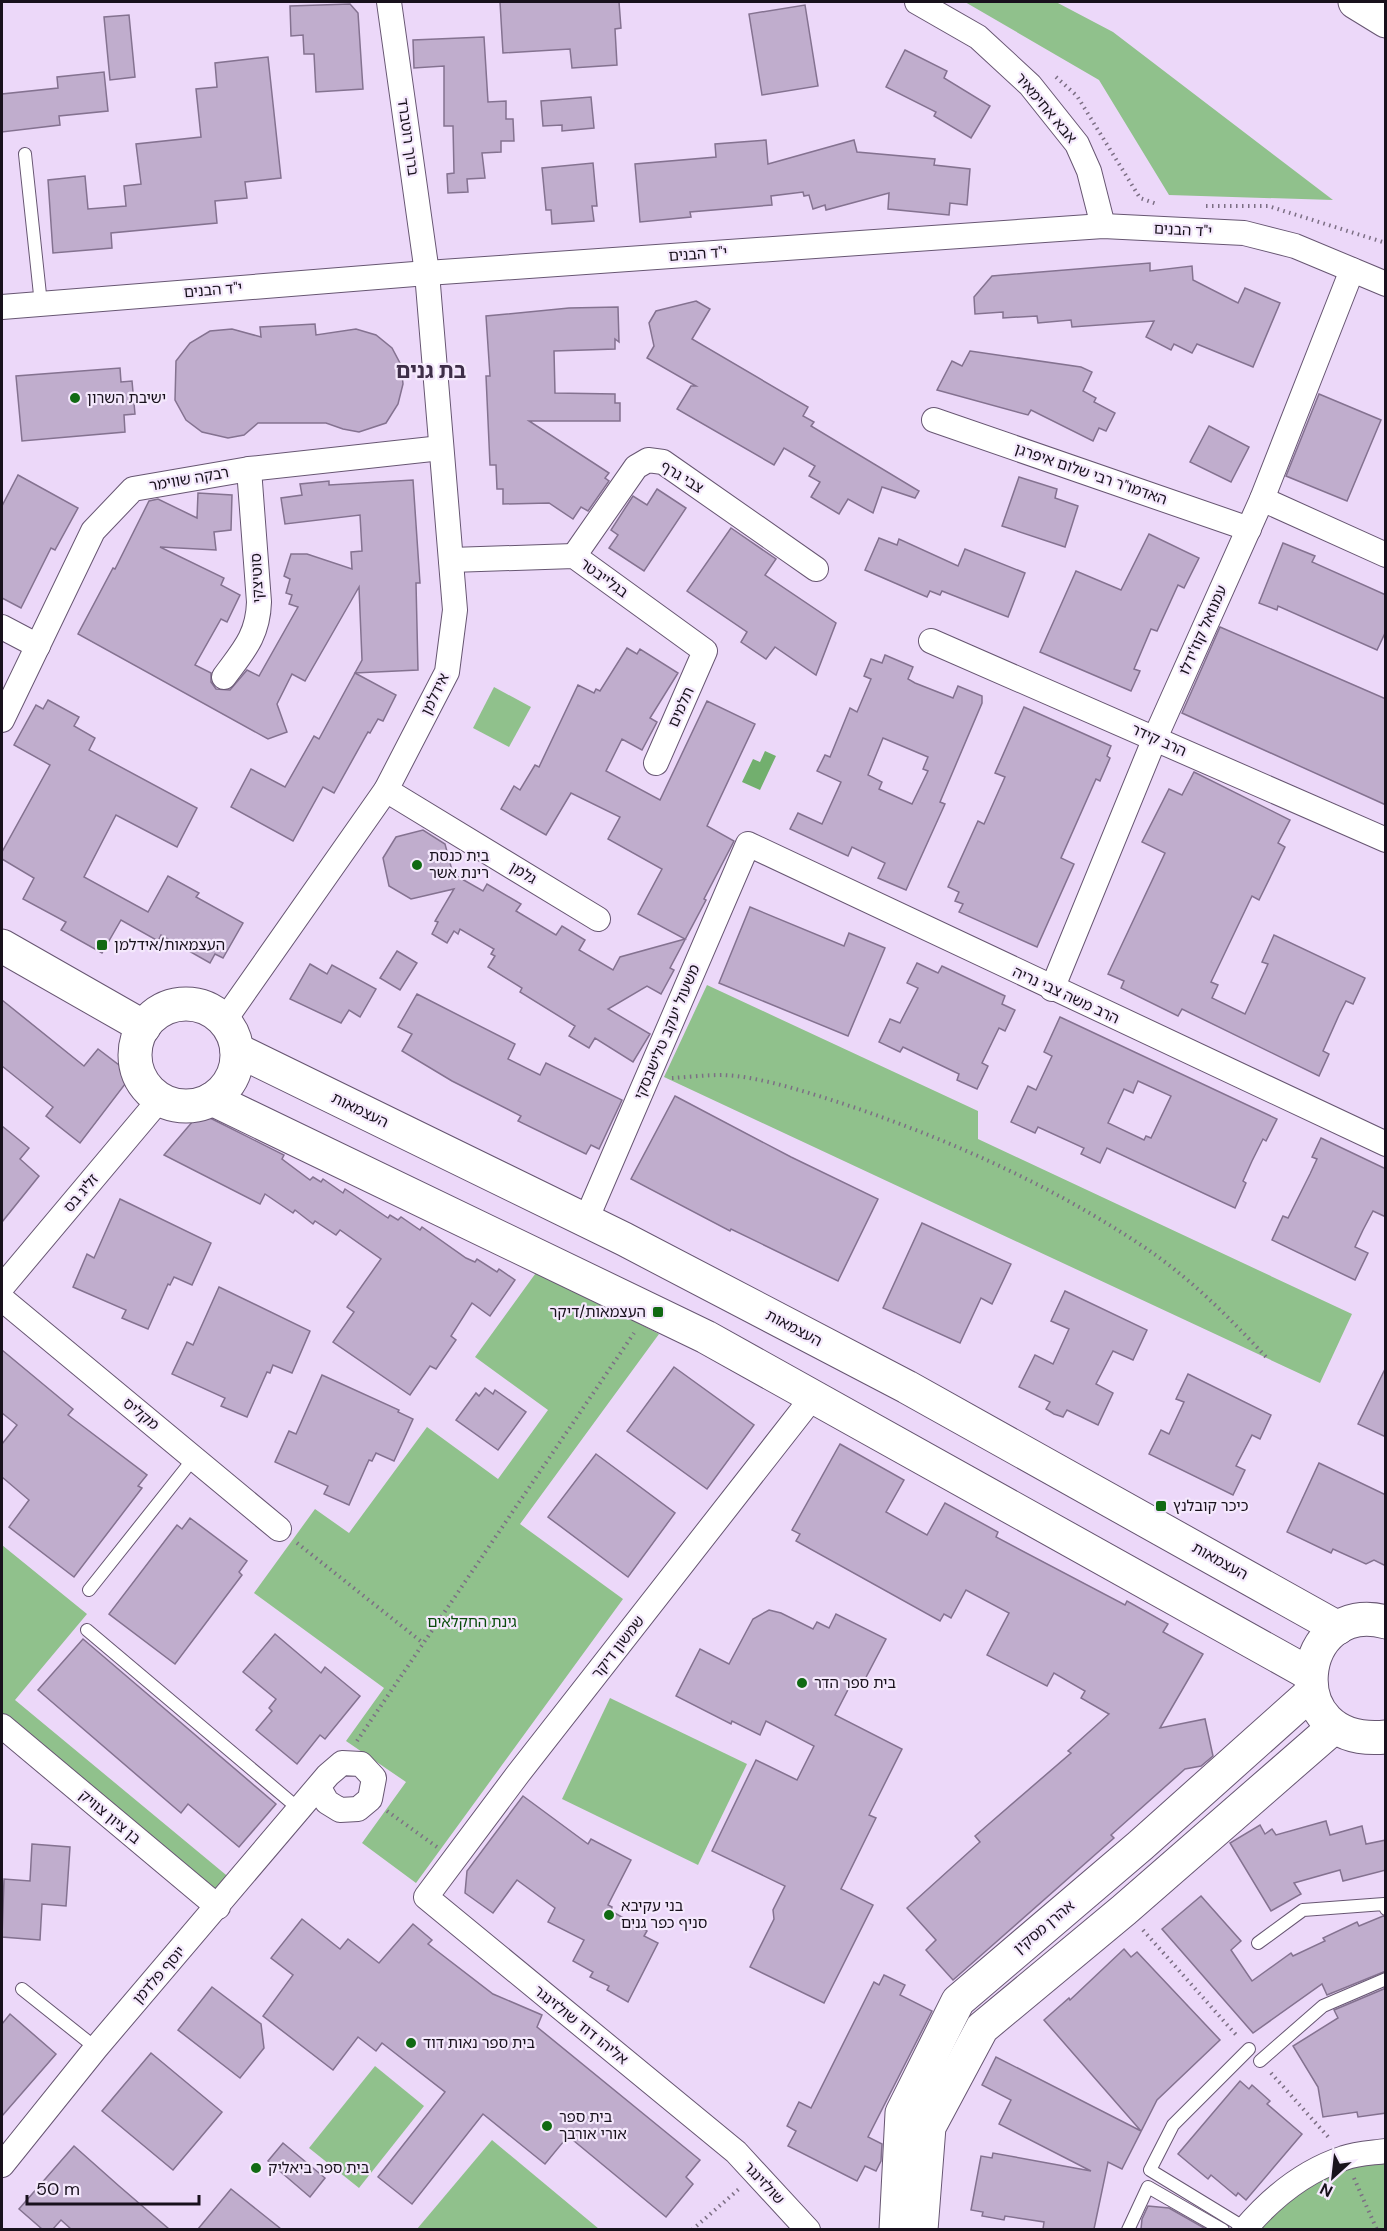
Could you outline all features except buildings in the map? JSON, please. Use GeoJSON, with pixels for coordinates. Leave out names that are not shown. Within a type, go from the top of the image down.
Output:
{"type":"FeatureCollection","features":[{"type":"Feature","properties":{"kind":"main road"},"geometry":{"type":"LineString","coordinates":[[1355,2],[1386,21]]}},
{"type":"Feature","properties":{"kind":"main road"},"geometry":{"type":"LineString","coordinates":[[2,946],[144,1027]]}},
{"type":"Feature","properties":{"kind":"main road"},"geometry":{"type":"LineString","coordinates":[[177,1005],[194,1005],[211,1011],[224,1021],[233,1034],[237,1050],[237,1066],[231,1081],[213,1099],[191,1106],[175,1105],[160,1099],[147,1088],[138,1072],[135,1055],[138,1038],[144,1027],[160,1011],[177,1005]]}},
{"type":"Feature","properties":{"kind":"main road","name":"העצמאות"},"geometry":{"type":"LineString","coordinates":[[237,1050],[586,1220],[907,1387],[1338,1628]]}},
{"type":"Feature","properties":{"kind":"main road"},"geometry":{"type":"LineString","coordinates":[[213,1099],[706,1337],[1310,1684]]}},
{"type":"Feature","properties":{"kind":"main road"},"geometry":{"type":"LineString","coordinates":[[1380,1617],[1357,1620],[1338,1628],[1318,1648],[1310,1684],[1319,1712],[1334,1727],[1350,1735],[1368,1738],[1386,1737]]}},
{"type":"Feature","properties":{"kind":"main road","name":"אהרן מסקין"},"geometry":{"type":"LineString","coordinates":[[896,2229],[902,2112],[958,2001],[1140,1845],[1310,1684]]}},
{"type":"Feature","properties":{"kind":"main road"},"geometry":{"type":"LineString","coordinates":[[921,2229],[929,2127],[981,2028],[1124,1910],[1334,1727]]}},
{"type":"Feature","properties":{"kind":"street","name":"ברוך רוטברד"},"geometry":{"type":"LineString","coordinates":[[389,2],[427,273]]}},
{"type":"Feature","properties":{"kind":"street","name":"אבא אחימאיר"},"geometry":{"type":"LineString","coordinates":[[917,2],[978,38],[1030,85],[1077,144],[1089,171],[1103,226]]}},
{"type":"Feature","properties":{"kind":"street","name":"י\"ד הבנים"},"geometry":{"type":"LineString","coordinates":[[2,307],[427,273],[1103,226],[1244,233],[1295,246],[1386,284]]}},
{"type":"Feature","properties":{"kind":"street","name":"עמנואל קוז'ידלו"},"geometry":{"type":"LineString","coordinates":[[1052,988],[1155,738],[1262,499],[1352,270]]}},
{"type":"Feature","properties":{"kind":"street","name":"אידלמן"},"geometry":{"type":"LineString","coordinates":[[224,1021],[386,790],[447,672],[455,610],[427,273]]}},
{"type":"Feature","properties":{"kind":"street","name":"האדמו\"ר רבי שלום איפרגן"},"geometry":{"type":"LineString","coordinates":[[933,420],[1249,529]]}},
{"type":"Feature","properties":{"kind":"street","name":"רבקה שווימר"},"geometry":{"type":"LineString","coordinates":[[2,720],[93,531],[133,489],[249,469],[441,448]]}},
{"type":"Feature","properties":{"kind":"street","name":"צבי גרף"},"geometry":{"type":"LineString","coordinates":[[574,556],[636,467],[648,460],[663,462],[816,569]]}},
{"type":"Feature","properties":{"kind":"street","name":"סוטיצקי"},"geometry":{"type":"LineString","coordinates":[[224,677],[250,640],[258,623],[249,469]]}},
{"type":"Feature","properties":{"kind":"street"},"geometry":{"type":"LineString","coordinates":[[1262,499],[1386,555]]}},
{"type":"Feature","properties":{"kind":"street","name":"בגלייבטר"},"geometry":{"type":"LineString","coordinates":[[451,560],[574,556],[705,651]]}},
{"type":"Feature","properties":{"kind":"street"},"geometry":{"type":"LineString","coordinates":[[2,627],[38,646]]}},
{"type":"Feature","properties":{"kind":"street","name":"הרב קידר"},"geometry":{"type":"LineString","coordinates":[[932,641],[1386,840]]}},
{"type":"Feature","properties":{"kind":"street","name":"תלמים"},"geometry":{"type":"LineString","coordinates":[[656,763],[705,651]]}},
{"type":"Feature","properties":{"kind":"street","name":"גלמן"},"geometry":{"type":"LineString","coordinates":[[386,790],[598,919]]}},
{"type":"Feature","properties":{"kind":"street","name":"הרב משה צבי נריה"},"geometry":{"type":"LineString","coordinates":[[748,844],[1386,1144]]}},
{"type":"Feature","properties":{"kind":"street","name":"משעול יעקב טלישבסקי"},"geometry":{"type":"LineString","coordinates":[[586,1220],[748,844]]}},
{"type":"Feature","properties":{"kind":"street","name":"זליג בס"},"geometry":{"type":"LineString","coordinates":[[2,1287],[160,1099]]}},
{"type":"Feature","properties":{"kind":"street","name":"מקליס"},"geometry":{"type":"LineString","coordinates":[[2,1299],[279,1529]]}},
{"type":"Feature","properties":{"kind":"street","name":"שמשון דיקר"},"geometry":{"type":"LineString","coordinates":[[426,1897],[525,1765],[812,1398]]}},
{"type":"Feature","properties":{"kind":"street","name":"בן ציון צוויק"},"geometry":{"type":"LineString","coordinates":[[2,1726],[218,1907]]}},
{"type":"Feature","properties":{"kind":"street"},"geometry":{"type":"LineString","coordinates":[[319,1788],[327,1803],[340,1810],[358,1809],[370,1799],[374,1778],[362,1764],[342,1763]]}},
{"type":"Feature","properties":{"kind":"street","name":"יוסף פלדמן"},"geometry":{"type":"LineString","coordinates":[[2,2164],[96,2048],[328,1775],[342,1763]]}},
{"type":"Feature","properties":{"kind":"street","name":"אליהו דוד שולזינגר"},"geometry":{"type":"LineString","coordinates":[[426,1897],[736,2152]]}},
{"type":"Feature","properties":{"kind":"street"},"geometry":{"type":"LineString","coordinates":[[1237,2229],[1274,2197],[1306,2174],[1345,2157],[1386,2151]]}},
{"type":"Feature","properties":{"kind":"street","name":"שולזינגר"},"geometry":{"type":"LineString","coordinates":[[736,2152],[800,2221]]}},
{"type":"Feature","properties":{"kind":"lane"},"geometry":{"type":"LineString","coordinates":[[25,154],[41,304]]}},
{"type":"Feature","properties":{"kind":"lane"},"geometry":{"type":"LineString","coordinates":[[88,1590],[194,1458]]}},
{"type":"Feature","properties":{"kind":"lane"},"geometry":{"type":"LineString","coordinates":[[87,1630],[299,1809]]}},
{"type":"Feature","properties":{"kind":"lane"},"geometry":{"type":"LineString","coordinates":[[1258,1943],[1303,1910],[1384,1904],[1386,1909]]}},
{"type":"Feature","properties":{"kind":"lane"},"geometry":{"type":"LineString","coordinates":[[1260,2061],[1323,2006],[1386,1979]]}},
{"type":"Feature","properties":{"kind":"lane"},"geometry":{"type":"LineString","coordinates":[[22,1989],[96,2048]]}},
{"type":"Feature","properties":{"kind":"lane"},"geometry":{"type":"LineString","coordinates":[[1237,2229],[1150,2170],[1173,2125],[1249,2049]]}},
{"type":"Feature","properties":{"kind":"lane"},"geometry":{"type":"LineString","coordinates":[[1128,2229],[1148,2187],[1237,2229]]}},
{"type":"Feature","properties":{"kind":"path"},"geometry":{"type":"LineString","coordinates":[[1051,72],[1077,96],[1140,198],[1160,206]]}},
{"type":"Feature","properties":{"kind":"path"},"geometry":{"type":"LineString","coordinates":[[1203,206],[1268,206],[1386,243]]}},
{"type":"Feature","properties":{"kind":"path"},"geometry":{"type":"LineString","coordinates":[[647,1079],[724,1075],[798,1089],[905,1125],[958,1147],[1041,1188],[1142,1245],[1216,1304],[1266,1357]]}},
{"type":"Feature","properties":{"kind":"path"},"geometry":{"type":"LineString","coordinates":[[342,1763],[650,1310]]}},
{"type":"Feature","properties":{"kind":"path"},"geometry":{"type":"LineString","coordinates":[[279,1529],[423,1643]]}},
{"type":"Feature","properties":{"kind":"path"},"geometry":{"type":"LineString","coordinates":[[370,1799],[454,1859]]}},
{"type":"Feature","properties":{"kind":"path"},"geometry":{"type":"LineString","coordinates":[[692,2229],[756,2174]]}},
{"type":"Feature","properties":{"kind":"path"},"geometry":{"type":"LineString","coordinates":[[1344,2185],[1365,2178]]}},
{"type":"Feature","properties":{"kind":"green space"},"geometry":{"type":"Polygon","coordinates":[[[965,2],[1056,2],[1113,32],[1333,200],[1169,195],[1099,80],[965,2]]]}},
{"type":"Feature","properties":{"kind":"green space"},"geometry":{"type":"Polygon","coordinates":[[[494,687],[531,707],[509,747],[473,728],[494,687]]]}},
{"type":"Feature","properties":{"kind":"green space"},"geometry":{"type":"Polygon","coordinates":[[[707,985],[978,1111],[978,1139],[1352,1314],[1320,1383],[664,1077],[707,985]]]}},
{"type":"Feature","properties":{"kind":"green space","name":"גינת החקלאים"},"geometry":{"type":"Polygon","coordinates":[[[538,1270],[659,1334],[520,1524],[623,1599],[416,1883],[362,1843],[406,1782],[346,1741],[384,1688],[254,1593],[315,1509],[349,1533],[427,1427],[498,1479],[548,1410],[475,1357],[538,1270]]]}},
{"type":"Feature","properties":{"kind":"green space"},"geometry":{"type":"Polygon","coordinates":[[[2,1545],[87,1614],[15,1700],[237,1884],[218,1907],[2,1726],[2,1545]]]}},
{"type":"Feature","properties":{"kind":"green space"},"geometry":{"type":"Polygon","coordinates":[[[610,1698],[747,1764],[698,1865],[562,1799],[610,1698]]]}},
{"type":"Feature","properties":{"kind":"green space"},"geometry":{"type":"Polygon","coordinates":[[[375,2066],[424,2106],[359,2188],[309,2148],[375,2066]]]}},
{"type":"Feature","properties":{"kind":"green space"},"geometry":{"type":"Polygon","coordinates":[[[492,2140],[599,2229],[417,2229],[492,2140]]]}},
{"type":"Feature","properties":{"kind":"green space"},"geometry":{"type":"Polygon","coordinates":[[[1385,2151],[1385,2229],[1244,2230],[1274,2197],[1385,2151]]]}},
{"type":"Feature","properties":{"kind":"shaded area"},"geometry":{"type":"Polygon","coordinates":[[[765,751],[776,756],[760,790],[742,782],[753,759],[760,762],[765,751]]]}},
{"type":"Feature","properties":{"kind":"place","name":"ישיבת השרון"},"geometry":{"type":"Point","coordinates":[75,398]}},
{"type":"Feature","properties":{"kind":"place","name":"בית כנסת רינת אשר"},"geometry":{"type":"Point","coordinates":[417,865]}},
{"type":"Feature","properties":{"kind":"place","name":"העצמאות/אידלמן"},"geometry":{"type":"Point","coordinates":[102,945]}},
{"type":"Feature","properties":{"kind":"place","name":"העצמאות/דיקר"},"geometry":{"type":"Point","coordinates":[658,1312]}},
{"type":"Feature","properties":{"kind":"place","name":"כיכר קובלנץ"},"geometry":{"type":"Point","coordinates":[1161,1506]}},
{"type":"Feature","properties":{"kind":"place","name":"בית ספר הדר"},"geometry":{"type":"Point","coordinates":[802,1683]}},
{"type":"Feature","properties":{"kind":"place","name":"בני עקיבא סניף כפר גנים"},"geometry":{"type":"Point","coordinates":[609,1915]}},
{"type":"Feature","properties":{"kind":"place","name":"בית ספר נאות דוד"},"geometry":{"type":"Point","coordinates":[411,2043]}},
{"type":"Feature","properties":{"kind":"place","name":"בית ספר אורי אורבך"},"geometry":{"type":"Point","coordinates":[547,2126]}},
{"type":"Feature","properties":{"kind":"place","name":"בית ספר ביאליק"},"geometry":{"type":"Point","coordinates":[256,2168]}},
{"type":"Feature","properties":{"kind":"district","name":"בת גנים"},"geometry":{"type":"Point","coordinates":[431,371]}}]}
